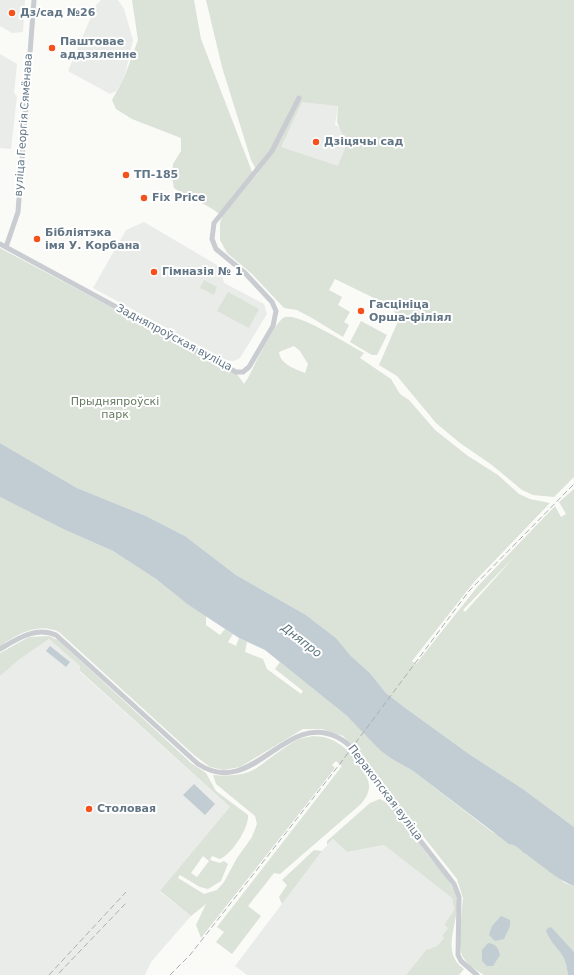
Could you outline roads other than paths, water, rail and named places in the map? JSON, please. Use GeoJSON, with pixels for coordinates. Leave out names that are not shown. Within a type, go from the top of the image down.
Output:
{"type":"FeatureCollection","features":[{"type":"Feature","properties":{"kind":"street","name":"вуліца Георгія Сямёнава"},"geometry":{"type":"LineString","coordinates":[[6,247],[18,212],[34,0]]}},
{"type":"Feature","properties":{"kind":"street","name":"Задняпроўская вуліца"},"geometry":{"type":"LineString","coordinates":[[0,244],[236,372],[243,372],[249,367],[273,326],[276,311],[272,302],[245,273],[216,249],[212,239],[214,223],[272,151],[299,98]]}},
{"type":"Feature","properties":{"kind":"street","name":"Перакопская вуліца"},"geometry":{"type":"LineString","coordinates":[[0,649],[16,639],[33,633],[45,632],[56,635],[198,764],[211,771],[227,773],[244,769],[288,741],[306,733],[322,732],[338,737],[358,754],[381,789],[454,884],[459,898],[458,955],[461,962],[477,975]]}},
{"type":"Feature","properties":{"kind":"water","name":"Дняпро"},"geometry":{"type":"Polygon","coordinates":[[[0,443],[77,488],[146,516],[185,536],[236,575],[306,615],[336,638],[351,656],[370,673],[386,693],[469,754],[523,789],[574,827],[574,886],[556,876],[517,847],[509,844],[413,771],[380,750],[347,716],[265,650],[239,638],[187,604],[156,579],[113,551],[63,529],[0,497],[0,443]]]}},
{"type":"Feature","properties":{"kind":"water"},"geometry":{"type":"Polygon","coordinates":[[[50,646],[70,662],[66,667],[46,651],[50,646]]]}},
{"type":"Feature","properties":{"kind":"water"},"geometry":{"type":"Polygon","coordinates":[[[194,784],[215,804],[205,815],[183,795],[194,784]]]}},
{"type":"Feature","properties":{"kind":"water"},"geometry":{"type":"Polygon","coordinates":[[[501,916],[510,920],[510,926],[504,939],[495,941],[489,935],[492,926],[501,916]]]}},
{"type":"Feature","properties":{"kind":"water"},"geometry":{"type":"Polygon","coordinates":[[[551,927],[574,952],[574,975],[568,975],[567,966],[562,955],[546,931],[551,927]]]}},
{"type":"Feature","properties":{"kind":"water"},"geometry":{"type":"Polygon","coordinates":[[[488,943],[496,946],[500,955],[493,966],[487,966],[482,961],[482,950],[488,943]]]}},
{"type":"Feature","properties":{"kind":"railway"},"geometry":{"type":"LineString","coordinates":[[170,975],[190,955],[339,765],[469,591],[574,484]]}},
{"type":"Feature","properties":{"kind":"railway"},"geometry":{"type":"LineString","coordinates":[[49,975],[126,892]]}},
{"type":"Feature","properties":{"kind":"railway"},"geometry":{"type":"LineString","coordinates":[[59,973],[127,902]]}},
{"type":"Feature","properties":{"kind":"place","name":"Дз/сад №26"},"geometry":{"type":"Point","coordinates":[12,13]}},
{"type":"Feature","properties":{"kind":"place","name":"Паштовае аддзяленне"},"geometry":{"type":"Point","coordinates":[52,48]}},
{"type":"Feature","properties":{"kind":"place","name":"Дзіцячы сад"},"geometry":{"type":"Point","coordinates":[316,142]}},
{"type":"Feature","properties":{"kind":"place","name":"ТП-185"},"geometry":{"type":"Point","coordinates":[126,175]}},
{"type":"Feature","properties":{"kind":"place","name":"Fix Price"},"geometry":{"type":"Point","coordinates":[144,198]}},
{"type":"Feature","properties":{"kind":"place","name":"Бібліятэка імя У. Корбана"},"geometry":{"type":"Point","coordinates":[37,239]}},
{"type":"Feature","properties":{"kind":"place","name":"Гімназія № 1"},"geometry":{"type":"Point","coordinates":[154,272]}},
{"type":"Feature","properties":{"kind":"place","name":"Гасцініца Орша-філіял"},"geometry":{"type":"Point","coordinates":[361,311]}},
{"type":"Feature","properties":{"kind":"place","name":"Столовая"},"geometry":{"type":"Point","coordinates":[89,809]}},
{"type":"Feature","properties":{"kind":"park label","name":"Прыдняпроўскі парк"},"geometry":{"type":"Point","coordinates":[115,408]}}]}
